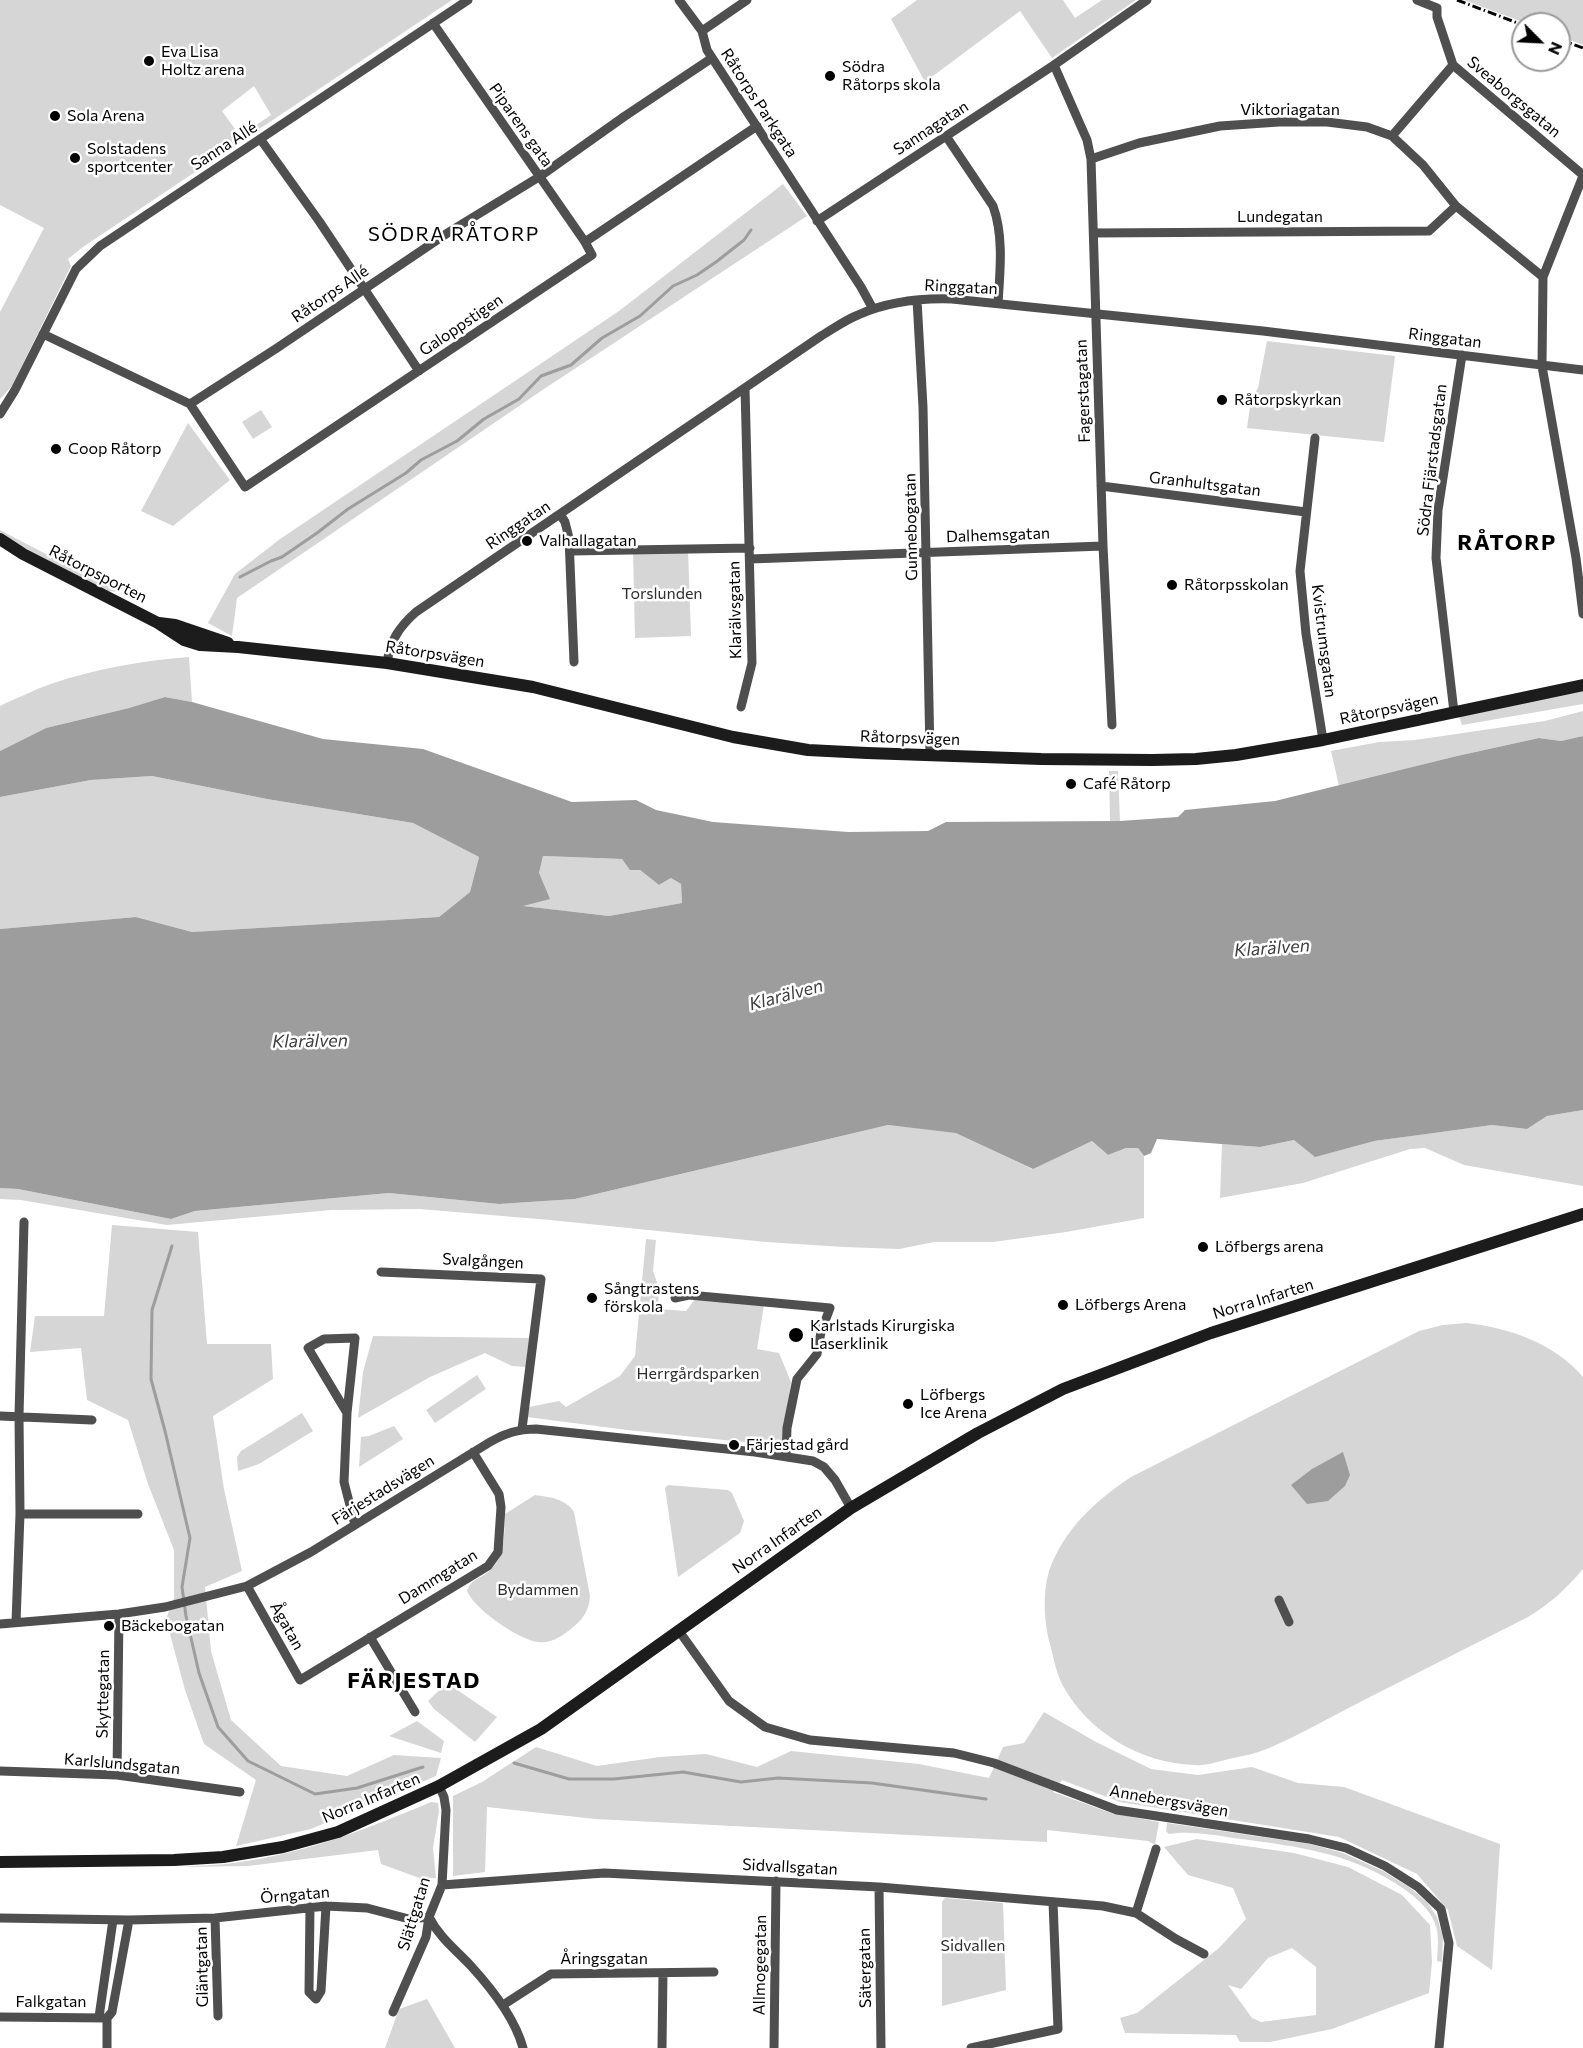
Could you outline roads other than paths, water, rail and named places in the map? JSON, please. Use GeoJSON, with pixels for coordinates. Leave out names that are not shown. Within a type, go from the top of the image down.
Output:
{"type":"FeatureCollection","features":[{"type":"Feature","properties":{"kind":"street","name":"Sanna Allé"},"geometry":{"type":"LineString","coordinates":[[0,414],[15,390],[76,268],[87,257],[100,246],[468,0]]}},
{"type":"Feature","properties":{"kind":"street","name":"Råtorps Parkgata"},"geometry":{"type":"LineString","coordinates":[[679,0],[702,31],[707,50],[817,221]]}},
{"type":"Feature","properties":{"kind":"street"},"geometry":{"type":"LineString","coordinates":[[702,31],[747,0]]}},
{"type":"Feature","properties":{"kind":"street","name":"Sannagatan"},"geometry":{"type":"LineString","coordinates":[[817,221],[1054,65],[1148,0]]}},
{"type":"Feature","properties":{"kind":"street"},"geometry":{"type":"LineString","coordinates":[[1392,136],[1453,65],[1437,17],[1437,8],[1417,0]]}},
{"type":"Feature","properties":{"kind":"street","name":"Piparens gata"},"geometry":{"type":"LineString","coordinates":[[433,23],[585,242]]}},
{"type":"Feature","properties":{"kind":"street","name":"Råtorps Allé"},"geometry":{"type":"LineString","coordinates":[[190,404],[449,232],[539,177],[712,58]]}},
{"type":"Feature","properties":{"kind":"street","name":"Fagerstagatan"},"geometry":{"type":"LineString","coordinates":[[1054,65],[1087,140],[1091,159],[1103,546],[1112,724]]}},
{"type":"Feature","properties":{"kind":"street","name":"Sveaborgsgatan"},"geometry":{"type":"LineString","coordinates":[[1453,65],[1583,176]]}},
{"type":"Feature","properties":{"kind":"street","name":"Viktoriagatan"},"geometry":{"type":"LineString","coordinates":[[1091,159],[1139,143],[1220,126],[1327,122],[1367,127],[1392,136],[1424,165],[1456,206],[1544,277]]}},
{"type":"Feature","properties":{"kind":"street"},"geometry":{"type":"LineString","coordinates":[[585,242],[757,126]]}},
{"type":"Feature","properties":{"kind":"street"},"geometry":{"type":"LineString","coordinates":[[946,136],[993,206],[996,215],[999,251],[998,303]]}},
{"type":"Feature","properties":{"kind":"street"},"geometry":{"type":"LineString","coordinates":[[261,140],[365,289],[418,371]]}},
{"type":"Feature","properties":{"kind":"street"},"geometry":{"type":"LineString","coordinates":[[1583,176],[1544,277],[1542,366],[1579,558],[1583,614]]}},
{"type":"Feature","properties":{"kind":"street","name":"Lundegatan"},"geometry":{"type":"LineString","coordinates":[[1094,233],[1429,231],[1456,206]]}},
{"type":"Feature","properties":{"kind":"street"},"geometry":{"type":"LineString","coordinates":[[817,221],[861,286],[873,309]]}},
{"type":"Feature","properties":{"kind":"street","name":"Galoppstigen"},"geometry":{"type":"LineString","coordinates":[[190,404],[245,487],[592,255],[585,242]]}},
{"type":"Feature","properties":{"kind":"street","name":"Ringgatan"},"geometry":{"type":"LineString","coordinates":[[387,663],[392,639],[416,612],[835,327],[873,309],[917,300],[952,299],[1096,313],[1583,370]]}},
{"type":"Feature","properties":{"kind":"street","name":"Gunnebogatan"},"geometry":{"type":"LineString","coordinates":[[917,300],[923,407],[930,754]]}},
{"type":"Feature","properties":{"kind":"street"},"geometry":{"type":"LineString","coordinates":[[43,334],[190,404]]}},
{"type":"Feature","properties":{"kind":"street","name":"Södra Fjärstadsgatan"},"geometry":{"type":"LineString","coordinates":[[1454,712],[1436,558],[1438,510],[1462,355]]}},
{"type":"Feature","properties":{"kind":"street","name":"Klarälvsgatan"},"geometry":{"type":"LineString","coordinates":[[741,707],[752,663],[745,388]]}},
{"type":"Feature","properties":{"kind":"street","name":"Kvistrumsgatan"},"geometry":{"type":"LineString","coordinates":[[1315,438],[1300,571],[1306,634],[1323,740]]}},
{"type":"Feature","properties":{"kind":"street","name":"Granhultsgatan"},"geometry":{"type":"LineString","coordinates":[[1101,486],[1306,512]]}},
{"type":"Feature","properties":{"kind":"street"},"geometry":{"type":"LineString","coordinates":[[560,514],[567,529],[570,551],[574,662]]}},
{"type":"Feature","properties":{"kind":"street","name":"Råtorpsporten"},"geometry":{"type":"LineString","coordinates":[[0,539],[23,554],[158,623],[184,640],[200,645],[238,647]]}},
{"type":"Feature","properties":{"kind":"street","name":"Dalhemsgatan"},"geometry":{"type":"LineString","coordinates":[[750,559],[1103,546]]}},
{"type":"Feature","properties":{"kind":"street","name":"Klarälvsgatan"},"geometry":{"type":"LineString","coordinates":[[570,551],[750,548]]}},
{"type":"Feature","properties":{"kind":"street","name":"Råtorpsporten"},"geometry":{"type":"LineString","coordinates":[[0,549],[23,554]]}},
{"type":"Feature","properties":{"kind":"street","name":"Råtorpsvägen"},"geometry":{"type":"LineString","coordinates":[[238,647],[387,663],[533,687],[663,721],[772,745],[867,753],[1052,759],[1186,759],[1236,755],[1323,740],[1583,685]]}},
{"type":"Feature","properties":{"kind":"street","name":"Norra Infarten"},"geometry":{"type":"LineString","coordinates":[[0,1862],[174,1860],[223,1857],[283,1847],[338,1832],[439,1786],[541,1729],[851,1508],[978,1433],[1063,1389],[1210,1333],[1583,1214]]}},
{"type":"Feature","properties":{"kind":"street"},"geometry":{"type":"LineString","coordinates":[[16,1622],[20,1514],[19,1416],[24,1222]]}},
{"type":"Feature","properties":{"kind":"street","name":"Svalgången"},"geometry":{"type":"LineString","coordinates":[[381,1272],[541,1279],[522,1429]]}},
{"type":"Feature","properties":{"kind":"street"},"geometry":{"type":"LineString","coordinates":[[675,1298],[689,1295],[830,1308],[821,1332],[817,1354],[797,1378],[787,1428],[786,1456]]}},
{"type":"Feature","properties":{"kind":"street"},"geometry":{"type":"LineString","coordinates":[[347,1413],[308,1348],[324,1339],[355,1338],[347,1413],[344,1482],[355,1525]]}},
{"type":"Feature","properties":{"kind":"street"},"geometry":{"type":"LineString","coordinates":[[0,1416],[92,1420]]}},
{"type":"Feature","properties":{"kind":"street","name":"Färjestadsvägen"},"geometry":{"type":"LineString","coordinates":[[0,1624],[119,1614],[165,1607],[247,1586],[311,1552],[505,1433],[522,1429],[786,1456],[813,1461],[824,1467],[835,1480],[851,1508]]}},
{"type":"Feature","properties":{"kind":"street","name":"Dammgatan"},"geometry":{"type":"LineString","coordinates":[[300,1680],[488,1566],[498,1552],[501,1508],[499,1494],[473,1452]]}},
{"type":"Feature","properties":{"kind":"street"},"geometry":{"type":"LineString","coordinates":[[20,1514],[138,1514]]}},
{"type":"Feature","properties":{"kind":"street","name":"Ågatan"},"geometry":{"type":"LineString","coordinates":[[247,1586],[300,1680]]}},
{"type":"Feature","properties":{"kind":"street"},"geometry":{"type":"LineString","coordinates":[[1279,1600],[1289,1622]]}},
{"type":"Feature","properties":{"kind":"street","name":"Skyttegatan"},"geometry":{"type":"LineString","coordinates":[[117,1775],[119,1614]]}},
{"type":"Feature","properties":{"kind":"street","name":"Annebergsvägen"},"geometry":{"type":"LineString","coordinates":[[679,1631],[729,1701],[765,1727],[810,1740],[954,1753],[994,1763],[1117,1810],[1308,1839],[1346,1848],[1385,1866],[1418,1887],[1441,1909],[1449,1943],[1439,2048]]}},
{"type":"Feature","properties":{"kind":"street"},"geometry":{"type":"LineString","coordinates":[[370,1637],[415,1712]]}},
{"type":"Feature","properties":{"kind":"street","name":"Karlslundsgatan"},"geometry":{"type":"LineString","coordinates":[[0,1771],[117,1775],[240,1792]]}},
{"type":"Feature","properties":{"kind":"street","name":"Slättgatan"},"geometry":{"type":"LineString","coordinates":[[393,2012],[426,1936],[429,1917],[442,1885],[446,1810],[439,1786]]}},
{"type":"Feature","properties":{"kind":"street"},"geometry":{"type":"LineString","coordinates":[[1136,1912],[1156,1849]]}},
{"type":"Feature","properties":{"kind":"street","name":"Sidvallsgatan"},"geometry":{"type":"LineString","coordinates":[[442,1885],[604,1873],[879,1887],[1103,1906],[1136,1912],[1176,1939],[1204,1954]]}},
{"type":"Feature","properties":{"kind":"street","name":"Allmogegatan"},"geometry":{"type":"LineString","coordinates":[[774,2048],[776,1881]]}},
{"type":"Feature","properties":{"kind":"street","name":"Sätergatan"},"geometry":{"type":"LineString","coordinates":[[879,1887],[881,2048]]}},
{"type":"Feature","properties":{"kind":"street"},"geometry":{"type":"LineString","coordinates":[[971,2048],[1058,2029],[1053,1902]]}},
{"type":"Feature","properties":{"kind":"street"},"geometry":{"type":"LineString","coordinates":[[310,1907],[309,1992],[316,1999],[321,1990],[326,1905]]}},
{"type":"Feature","properties":{"kind":"street","name":"Örngatan"},"geometry":{"type":"LineString","coordinates":[[0,1918],[129,1920],[215,1918],[326,1905],[367,1908],[408,1919],[429,1917]]}},
{"type":"Feature","properties":{"kind":"street"},"geometry":{"type":"LineString","coordinates":[[429,1917],[436,1931],[473,1968],[503,2005],[523,2048]]}},
{"type":"Feature","properties":{"kind":"street","name":"Gläntgatan"},"geometry":{"type":"LineString","coordinates":[[215,1918],[218,2016]]}},
{"type":"Feature","properties":{"kind":"street"},"geometry":{"type":"LineString","coordinates":[[103,2017],[113,1920]]}},
{"type":"Feature","properties":{"kind":"street"},"geometry":{"type":"LineString","coordinates":[[103,2017],[112,2012],[129,1920]]}},
{"type":"Feature","properties":{"kind":"street","name":"Åringsgatan"},"geometry":{"type":"LineString","coordinates":[[503,2005],[551,1974],[714,1972]]}},
{"type":"Feature","properties":{"kind":"street"},"geometry":{"type":"LineString","coordinates":[[662,2048],[663,1974]]}},
{"type":"Feature","properties":{"kind":"street","name":"Falkgatan"},"geometry":{"type":"LineString","coordinates":[[0,2017],[103,2017],[107,2048]]}},
{"type":"Feature","properties":{"kind":"water","name":"Klarälven"},"geometry":{"type":"Polygon","coordinates":[[[165,697],[192,702],[323,739],[423,749],[572,802],[636,800],[656,810],[713,822],[848,832],[928,831],[946,822],[1120,821],[1178,817],[1185,810],[1275,801],[1539,738],[1561,741],[1583,736],[1583,1110],[1547,1116],[1527,1129],[1492,1125],[1374,1141],[1315,1157],[1294,1140],[1260,1147],[1157,1139],[1151,1153],[1144,1156],[1138,1148],[1126,1148],[1108,1155],[1092,1141],[1033,1169],[956,1133],[888,1125],[575,1199],[499,1204],[389,1193],[195,1211],[171,1219],[18,1189],[0,1188],[0,929],[136,917],[192,932],[439,917],[470,892],[479,857],[413,823],[267,799],[152,776],[91,780],[0,797],[0,751],[46,728],[165,697]],[[543,856],[539,873],[550,899],[523,906],[609,916],[682,903],[681,884],[671,878],[659,885],[640,870],[630,870],[622,859],[543,856]]]}},
{"type":"Feature","properties":{"kind":"water"},"geometry":{"type":"Polygon","coordinates":[[[1343,1452],[1350,1475],[1345,1486],[1328,1501],[1307,1504],[1291,1485],[1312,1469],[1343,1452]]]}},
{"type":"Feature","properties":{"kind":"waterway"},"geometry":{"type":"LineString","coordinates":[[240,577],[282,557],[348,509],[406,473],[421,460],[457,441],[484,419],[519,399],[541,376],[571,365],[602,338],[640,316],[673,286],[697,275],[716,262],[744,240],[751,230]]}},
{"type":"Feature","properties":{"kind":"waterway"},"geometry":{"type":"LineString","coordinates":[[172,1246],[152,1310],[151,1379],[190,1538],[182,1587],[186,1616],[199,1673],[218,1727],[248,1761],[315,1794],[357,1788],[423,1767]]}},
{"type":"Feature","properties":{"kind":"waterway"},"geometry":{"type":"LineString","coordinates":[[514,1763],[569,1779],[614,1779],[683,1772],[741,1782],[778,1778],[872,1783],[986,1799]]}},
{"type":"Feature","properties":{"kind":"railway"},"geometry":{"type":"LineString","coordinates":[[1457,0],[1511,20]]}},
{"type":"Feature","properties":{"kind":"railway"},"geometry":{"type":"LineString","coordinates":[[1571,44],[1583,48]]}},
{"type":"Feature","properties":{"kind":"place","name":"Eva Lisa Holtz arena"},"geometry":{"type":"Point","coordinates":[149,61]}},
{"type":"Feature","properties":{"kind":"place","name":"Södra Råtorps skola"},"geometry":{"type":"Point","coordinates":[830,76]}},
{"type":"Feature","properties":{"kind":"place","name":"Sola Arena"},"geometry":{"type":"Point","coordinates":[55,116]}},
{"type":"Feature","properties":{"kind":"place","name":"Solstadens sportcenter"},"geometry":{"type":"Point","coordinates":[75,158]}},
{"type":"Feature","properties":{"kind":"place","name":"Råtorpskyrkan"},"geometry":{"type":"Point","coordinates":[1222,400]}},
{"type":"Feature","properties":{"kind":"place","name":"Coop Råtorp"},"geometry":{"type":"Point","coordinates":[56,449]}},
{"type":"Feature","properties":{"kind":"place","name":"Valhallagatan"},"geometry":{"type":"Point","coordinates":[527,541]}},
{"type":"Feature","properties":{"kind":"place","name":"Råtorpsskolan"},"geometry":{"type":"Point","coordinates":[1172,585]}},
{"type":"Feature","properties":{"kind":"place","name":"Café Råtorp"},"geometry":{"type":"Point","coordinates":[1071,784]}},
{"type":"Feature","properties":{"kind":"place","name":"Löfbergs arena"},"geometry":{"type":"Point","coordinates":[1203,1247]}},
{"type":"Feature","properties":{"kind":"place","name":"Sångtrastens förskola"},"geometry":{"type":"Point","coordinates":[592,1298]}},
{"type":"Feature","properties":{"kind":"place","name":"Löfbergs Arena"},"geometry":{"type":"Point","coordinates":[1063,1305]}},
{"type":"Feature","properties":{"kind":"place","name":"Karlstads Kirurgiska Laserklinik"},"geometry":{"type":"Point","coordinates":[796,1335]}},
{"type":"Feature","properties":{"kind":"place","name":"Löfbergs Ice Arena"},"geometry":{"type":"Point","coordinates":[908,1404]}},
{"type":"Feature","properties":{"kind":"place","name":"Färjestad gård"},"geometry":{"type":"Point","coordinates":[734,1445]}},
{"type":"Feature","properties":{"kind":"place","name":"Bäckebogatan"},"geometry":{"type":"Point","coordinates":[109,1626]}},
{"type":"Feature","properties":{"kind":"district","name":"SÖDRA RÅTORP"},"geometry":{"type":"Point","coordinates":[454,234]}},
{"type":"Feature","properties":{"kind":"district","name":"RÅTORP"},"geometry":{"type":"Point","coordinates":[1507,543]}},
{"type":"Feature","properties":{"kind":"district","name":"FÄRJESTAD"},"geometry":{"type":"Point","coordinates":[414,1681]}},
{"type":"Feature","properties":{"kind":"park label","name":"Torslunden"},"geometry":{"type":"Point","coordinates":[662,594]}},
{"type":"Feature","properties":{"kind":"park label","name":"Herrgårdsparken"},"geometry":{"type":"Point","coordinates":[698,1374]}},
{"type":"Feature","properties":{"kind":"park label","name":"Bydammen"},"geometry":{"type":"Point","coordinates":[538,1590]}},
{"type":"Feature","properties":{"kind":"park label","name":"Sidvallen"},"geometry":{"type":"Point","coordinates":[973,1946]}}]}
